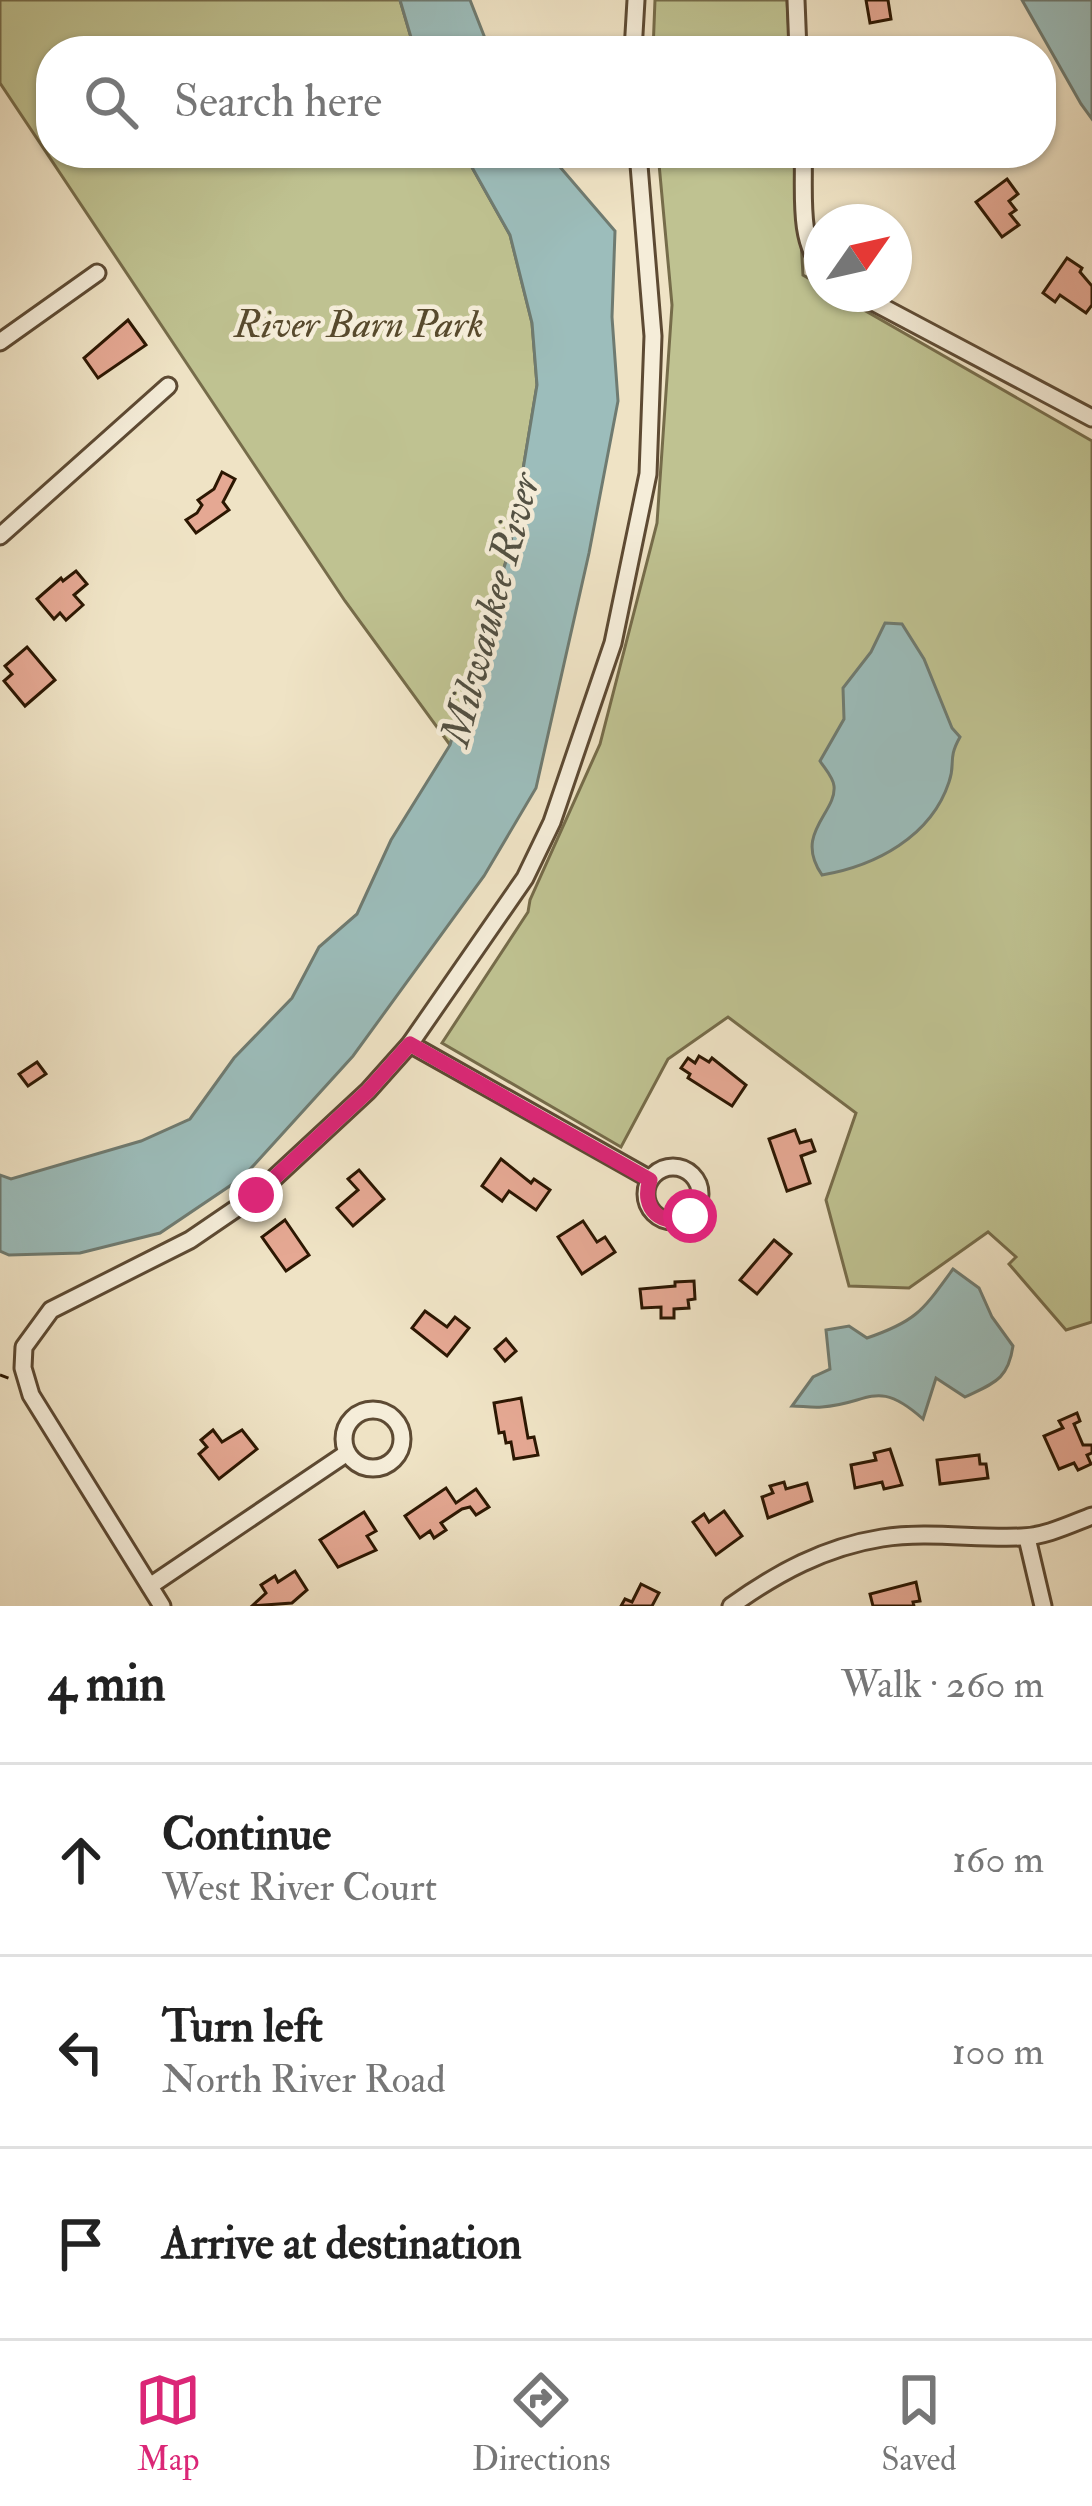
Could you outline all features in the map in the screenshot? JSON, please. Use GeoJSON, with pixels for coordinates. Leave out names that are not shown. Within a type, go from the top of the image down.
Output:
{"type":"FeatureCollection","features":[{"type":"Feature","properties":{"kind":"street"},"geometry":{"type":"LineString","coordinates":[[634,36],[636,0]]}},
{"type":"Feature","properties":{"kind":"street"},"geometry":{"type":"LineString","coordinates":[[796,0],[797,36]]}},
{"type":"Feature","properties":{"kind":"street"},"geometry":{"type":"LineString","coordinates":[[163,1606],[31,1395],[23,1368],[24,1347],[51,1310],[190,1240],[256,1195],[368,1091],[410,1044],[525,878],[552,823],[613,643],[648,474],[653,336],[639,168]]}},
{"type":"Feature","properties":{"kind":"street"},"geometry":{"type":"LineString","coordinates":[[804,168],[806,204]]}},
{"type":"Feature","properties":{"kind":"street"},"geometry":{"type":"LineString","coordinates":[[0,342],[97,274]]}},
{"type":"Feature","properties":{"kind":"street"},"geometry":{"type":"LineString","coordinates":[[892,312],[1092,418]]}},
{"type":"Feature","properties":{"kind":"street"},"geometry":{"type":"LineString","coordinates":[[0,536],[168,386]]}},
{"type":"Feature","properties":{"kind":"street"},"geometry":{"type":"LineString","coordinates":[[410,1044],[650,1180]]}},
{"type":"Feature","properties":{"kind":"street"},"geometry":{"type":"LineString","coordinates":[[150,1586],[347,1454]]}},
{"type":"Feature","properties":{"kind":"street"},"geometry":{"type":"LineString","coordinates":[[731,1606],[814,1556],[882,1538],[954,1534],[1027,1538],[1092,1516]]}},
{"type":"Feature","properties":{"kind":"street"},"geometry":{"type":"LineString","coordinates":[[1027,1538],[1043,1606]]}},
{"type":"Feature","properties":{"kind":"green space","name":"River Barn Park"},"geometry":{"type":"Polygon","coordinates":[[[0,0],[400,0],[411,36],[36,36],[36,137],[0,83],[0,0]]]}},
{"type":"Feature","properties":{"kind":"green space"},"geometry":{"type":"Polygon","coordinates":[[[655,0],[787,0],[789,36],[654,36],[655,0]]]}},
{"type":"Feature","properties":{"kind":"green space","name":"River Barn Park"},"geometry":{"type":"Polygon","coordinates":[[[57,168],[472,168],[510,235],[532,323],[537,385],[510,548],[450,745],[345,601],[57,168]]]}},
{"type":"Feature","properties":{"kind":"green space"},"geometry":{"type":"Polygon","coordinates":[[[659,168],[797,168],[804,312],[867,312],[1092,441],[1092,1322],[1066,1330],[1009,1264],[1016,1257],[988,1232],[909,1288],[849,1286],[826,1200],[856,1113],[728,1017],[668,1059],[621,1147],[442,1043],[528,912],[600,744],[657,523],[672,305],[659,168]]]}},
{"type":"Feature","properties":{"kind":"water"},"geometry":{"type":"Polygon","coordinates":[[[400,0],[470,0],[484,36],[411,36],[400,0]]]}},
{"type":"Feature","properties":{"kind":"water"},"geometry":{"type":"Polygon","coordinates":[[[1022,0],[1092,0],[1092,119],[1056,60],[1056,36],[1042,36],[1022,0]]]}},
{"type":"Feature","properties":{"kind":"water","name":"Milwaukee River"},"geometry":{"type":"Polygon","coordinates":[[[472,168],[561,168],[615,231],[612,317],[618,401],[536,788],[484,876],[353,1056],[243,1177],[160,1233],[80,1253],[9,1255],[0,1251],[0,1175],[11,1179],[141,1141],[190,1119],[234,1058],[292,998],[319,947],[357,914],[391,840],[450,745],[510,548],[537,385],[532,323],[510,235],[472,168]]]}},
{"type":"Feature","properties":{"kind":"water"},"geometry":{"type":"Polygon","coordinates":[[[885,623],[902,624],[960,737],[951,776],[929,818],[899,846],[862,864],[822,875],[812,847],[834,786],[820,761],[844,719],[843,688],[871,652],[885,623]]]}},
{"type":"Feature","properties":{"kind":"water"},"geometry":{"type":"Polygon","coordinates":[[[953,1269],[979,1288],[1013,1346],[998,1379],[965,1397],[936,1378],[923,1419],[883,1396],[822,1407],[792,1406],[813,1377],[830,1369],[826,1330],[849,1326],[867,1338],[897,1326],[926,1304],[953,1269]]]}},
{"type":"Feature","properties":{"kind":"building"},"geometry":{"type":"Polygon","coordinates":[[[866,0],[888,0],[891,19],[870,23],[866,0]]]}},
{"type":"Feature","properties":{"kind":"building"},"geometry":{"type":"Polygon","coordinates":[[[1007,179],[1018,194],[1009,201],[1016,210],[1010,214],[1019,225],[1002,237],[976,202],[1007,179]]]}},
{"type":"Feature","properties":{"kind":"building"},"geometry":{"type":"Polygon","coordinates":[[[1067,258],[1082,268],[1080,272],[1092,286],[1092,305],[1086,313],[1060,295],[1055,302],[1043,293],[1067,258]]]}},
{"type":"Feature","properties":{"kind":"building"},"geometry":{"type":"Polygon","coordinates":[[[128,320],[146,345],[98,378],[84,358],[128,320]]]}},
{"type":"Feature","properties":{"kind":"building"},"geometry":{"type":"Polygon","coordinates":[[[222,472],[235,479],[223,502],[229,510],[196,533],[186,520],[197,513],[202,505],[198,500],[214,489],[222,472]]]}},
{"type":"Feature","properties":{"kind":"building"},"geometry":{"type":"Polygon","coordinates":[[[76,571],[87,584],[74,595],[83,605],[66,620],[60,613],[54,619],[37,599],[76,571]]]}},
{"type":"Feature","properties":{"kind":"building"},"geometry":{"type":"Polygon","coordinates":[[[27,647],[55,680],[25,706],[4,681],[12,674],[5,666],[27,647]]]}},
{"type":"Feature","properties":{"kind":"building"},"geometry":{"type":"Polygon","coordinates":[[[699,1056],[709,1062],[712,1058],[746,1085],[732,1106],[688,1078],[690,1074],[681,1068],[688,1058],[695,1063],[699,1056]]]}},
{"type":"Feature","properties":{"kind":"building"},"geometry":{"type":"Polygon","coordinates":[[[37,1062],[46,1074],[28,1086],[19,1074],[37,1062]]]}},
{"type":"Feature","properties":{"kind":"building"},"geometry":{"type":"Polygon","coordinates":[[[795,1130],[800,1143],[811,1140],[815,1151],[801,1156],[810,1183],[787,1191],[769,1139],[795,1130]]]}},
{"type":"Feature","properties":{"kind":"building"},"geometry":{"type":"Polygon","coordinates":[[[501,1159],[531,1183],[534,1179],[550,1190],[536,1210],[509,1191],[502,1201],[482,1186],[501,1159]]]}},
{"type":"Feature","properties":{"kind":"building"},"geometry":{"type":"Polygon","coordinates":[[[359,1170],[384,1199],[353,1226],[337,1208],[358,1190],[348,1179],[359,1170]]]}},
{"type":"Feature","properties":{"kind":"building"},"geometry":{"type":"Polygon","coordinates":[[[285,1220],[309,1255],[286,1271],[262,1237],[285,1220]]]}},
{"type":"Feature","properties":{"kind":"building"},"geometry":{"type":"Polygon","coordinates":[[[583,1221],[597,1242],[605,1237],[615,1252],[582,1274],[558,1237],[583,1221]]]}},
{"type":"Feature","properties":{"kind":"building"},"geometry":{"type":"Polygon","coordinates":[[[774,1240],[791,1254],[757,1294],[740,1280],[774,1240]]]}},
{"type":"Feature","properties":{"kind":"building"},"geometry":{"type":"Polygon","coordinates":[[[694,1281],[695,1299],[688,1300],[689,1308],[674,1309],[674,1318],[661,1318],[661,1307],[642,1308],[640,1289],[694,1281]]]}},
{"type":"Feature","properties":{"kind":"building"},"geometry":{"type":"Polygon","coordinates":[[[425,1311],[447,1327],[455,1317],[469,1328],[447,1356],[412,1328],[425,1311]]]}},
{"type":"Feature","properties":{"kind":"building"},"geometry":{"type":"Polygon","coordinates":[[[506,1339],[516,1351],[505,1361],[495,1349],[506,1339]]]}},
{"type":"Feature","properties":{"kind":"building"},"geometry":{"type":"Polygon","coordinates":[[[521,1398],[528,1438],[534,1437],[538,1455],[514,1459],[511,1442],[506,1443],[504,1432],[499,1433],[494,1403],[521,1398]]]}},
{"type":"Feature","properties":{"kind":"building"},"geometry":{"type":"Polygon","coordinates":[[[1077,1413],[1080,1421],[1074,1424],[1083,1445],[1092,1445],[1087,1455],[1091,1464],[1078,1470],[1074,1463],[1059,1469],[1044,1436],[1063,1428],[1059,1421],[1077,1413]]]}},
{"type":"Feature","properties":{"kind":"building"},"geometry":{"type":"Polygon","coordinates":[[[213,1430],[222,1442],[242,1430],[257,1449],[219,1479],[199,1454],[207,1447],[201,1440],[213,1430]]]}},
{"type":"Feature","properties":{"kind":"building"},"geometry":{"type":"Polygon","coordinates":[[[890,1449],[902,1485],[884,1489],[882,1482],[855,1488],[851,1465],[876,1460],[874,1453],[890,1449]]]}},
{"type":"Feature","properties":{"kind":"building"},"geometry":{"type":"Polygon","coordinates":[[[979,1455],[988,1478],[940,1484],[937,1460],[979,1455]]]}},
{"type":"Feature","properties":{"kind":"building"},"geometry":{"type":"Polygon","coordinates":[[[784,1482],[786,1489],[807,1483],[812,1501],[768,1518],[762,1497],[773,1493],[770,1486],[784,1482]]]}},
{"type":"Feature","properties":{"kind":"building"},"geometry":{"type":"Polygon","coordinates":[[[446,1488],[456,1503],[476,1489],[489,1507],[476,1515],[470,1507],[462,1509],[441,1523],[446,1530],[434,1538],[430,1531],[420,1538],[405,1516],[446,1488]]]}},
{"type":"Feature","properties":{"kind":"building"},"geometry":{"type":"Polygon","coordinates":[[[724,1511],[742,1536],[716,1555],[693,1522],[704,1514],[709,1522],[724,1511]]]}},
{"type":"Feature","properties":{"kind":"building"},"geometry":{"type":"Polygon","coordinates":[[[364,1512],[376,1531],[367,1536],[376,1550],[338,1567],[320,1540],[364,1512]]]}},
{"type":"Feature","properties":{"kind":"building"},"geometry":{"type":"Polygon","coordinates":[[[295,1571],[307,1590],[292,1603],[252,1606],[266,1593],[261,1585],[275,1576],[278,1582],[295,1571]]]}},
{"type":"Feature","properties":{"kind":"building"},"geometry":{"type":"Polygon","coordinates":[[[916,1582],[920,1601],[913,1602],[914,1606],[873,1606],[870,1594],[916,1582]]]}},
{"type":"Feature","properties":{"kind":"building"},"geometry":{"type":"Polygon","coordinates":[[[641,1584],[659,1593],[652,1606],[621,1606],[625,1599],[632,1602],[641,1584]]]}},
{"type":"Feature","properties":{"kind":"route"},"geometry":{"type":"LineString","coordinates":[[256,1195],[368,1091],[410,1044],[650,1180],[646,1198],[663,1220],[690,1216]]}}]}
